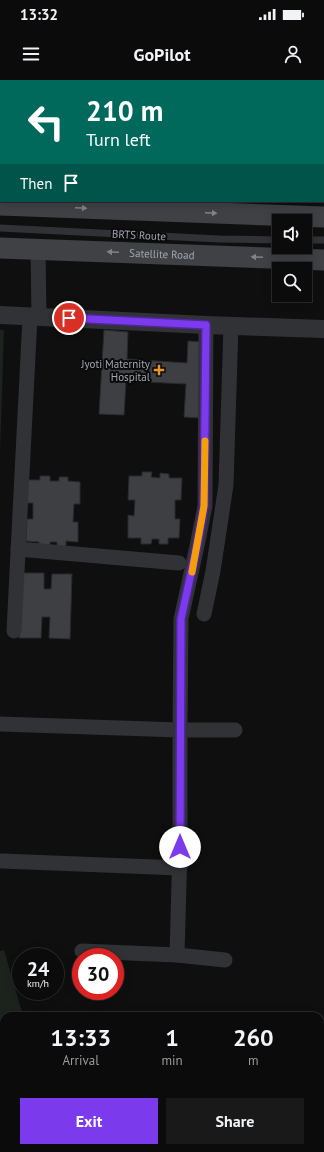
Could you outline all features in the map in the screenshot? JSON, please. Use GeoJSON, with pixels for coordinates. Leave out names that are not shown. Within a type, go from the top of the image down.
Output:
{"type":"FeatureCollection","features":[{"type":"Feature","properties":{"kind":"main road"},"geometry":{"type":"LineString","coordinates":[[0,205],[33,204],[139,206],[324,217]]}},
{"type":"Feature","properties":{"kind":"main road","name":"Satellite Road"},"geometry":{"type":"LineString","coordinates":[[0,248],[324,260]]}},
{"type":"Feature","properties":{"kind":"street"},"geometry":{"type":"LineString","coordinates":[[14,631],[18,548],[38,249]]}},
{"type":"Feature","properties":{"kind":"street"},"geometry":{"type":"LineString","coordinates":[[0,315],[324,329]]}},
{"type":"Feature","properties":{"kind":"street"},"geometry":{"type":"LineString","coordinates":[[177,954],[180,868],[181,619],[204,506],[206,325]]}},
{"type":"Feature","properties":{"kind":"street"},"geometry":{"type":"LineString","coordinates":[[204,614],[213,571],[226,486],[231,325]]}},
{"type":"Feature","properties":{"kind":"street"},"geometry":{"type":"LineString","coordinates":[[18,548],[179,563]]}},
{"type":"Feature","properties":{"kind":"street"},"geometry":{"type":"LineString","coordinates":[[0,724],[180,730],[235,730]]}},
{"type":"Feature","properties":{"kind":"street"},"geometry":{"type":"LineString","coordinates":[[2,861],[180,868]]}},
{"type":"Feature","properties":{"kind":"street"},"geometry":{"type":"LineString","coordinates":[[124,952],[177,954],[225,960]]}},
{"type":"Feature","properties":{"kind":"lane","name":"BRTS Route"},"geometry":{"type":"LineString","coordinates":[[0,228],[219,239],[272,240]]}},
{"type":"Feature","properties":{"kind":"lane"},"geometry":{"type":"LineString","coordinates":[[312,240],[324,240]]}},
{"type":"Feature","properties":{"kind":"shaded area"},"geometry":{"type":"Polygon","coordinates":[[[0,330],[4,330],[0,453],[0,330]]]}},
{"type":"Feature","properties":{"kind":"shaded area"},"geometry":{"type":"Polygon","coordinates":[[[4,950],[12,978],[12,1000],[18,1000],[22,1012],[0,1012],[0,951],[4,950]]]}},
{"type":"Feature","properties":{"kind":"building"},"geometry":{"type":"Polygon","coordinates":[[[104,330],[128,332],[127,359],[187,363],[188,341],[204,342],[200,418],[184,417],[186,384],[126,381],[124,415],[99,414],[104,330]]]}},
{"type":"Feature","properties":{"kind":"building"},"geometry":{"type":"Polygon","coordinates":[[[142,472],[152,472],[151,477],[160,478],[160,473],[169,474],[169,478],[182,478],[181,500],[175,500],[175,519],[180,519],[179,538],[168,538],[168,544],[159,544],[159,539],[152,539],[151,544],[141,544],[141,538],[128,538],[128,515],[134,516],[135,500],[128,500],[129,476],[142,476],[142,472]]]}},
{"type":"Feature","properties":{"kind":"building"},"geometry":{"type":"Polygon","coordinates":[[[40,476],[50,476],[50,481],[59,481],[59,477],[68,477],[68,481],[80,482],[80,504],[74,504],[73,522],[78,522],[78,542],[66,541],[66,547],[57,547],[57,542],[50,542],[50,547],[39,547],[39,542],[26,541],[27,519],[33,519],[33,503],[27,503],[27,480],[40,480],[40,476]]]}},
{"type":"Feature","properties":{"kind":"building"},"geometry":{"type":"Polygon","coordinates":[[[20,573],[44,573],[44,589],[51,589],[52,574],[72,574],[70,639],[49,638],[50,617],[42,617],[41,638],[19,638],[20,573]]]}},
{"type":"Feature","properties":{"kind":"slow traffic"},"geometry":{"type":"LineString","coordinates":[[192,572],[204,506],[205,441]]}},
{"type":"Feature","properties":{"kind":"place","name":"Jyoti Maternity Hospital"},"geometry":{"type":"Point","coordinates":[159,370]}},
{"type":"Feature","properties":{"kind":"route"},"geometry":{"type":"LineString","coordinates":[[69,318],[206,325],[204,506],[181,619],[180,847]]}}]}
